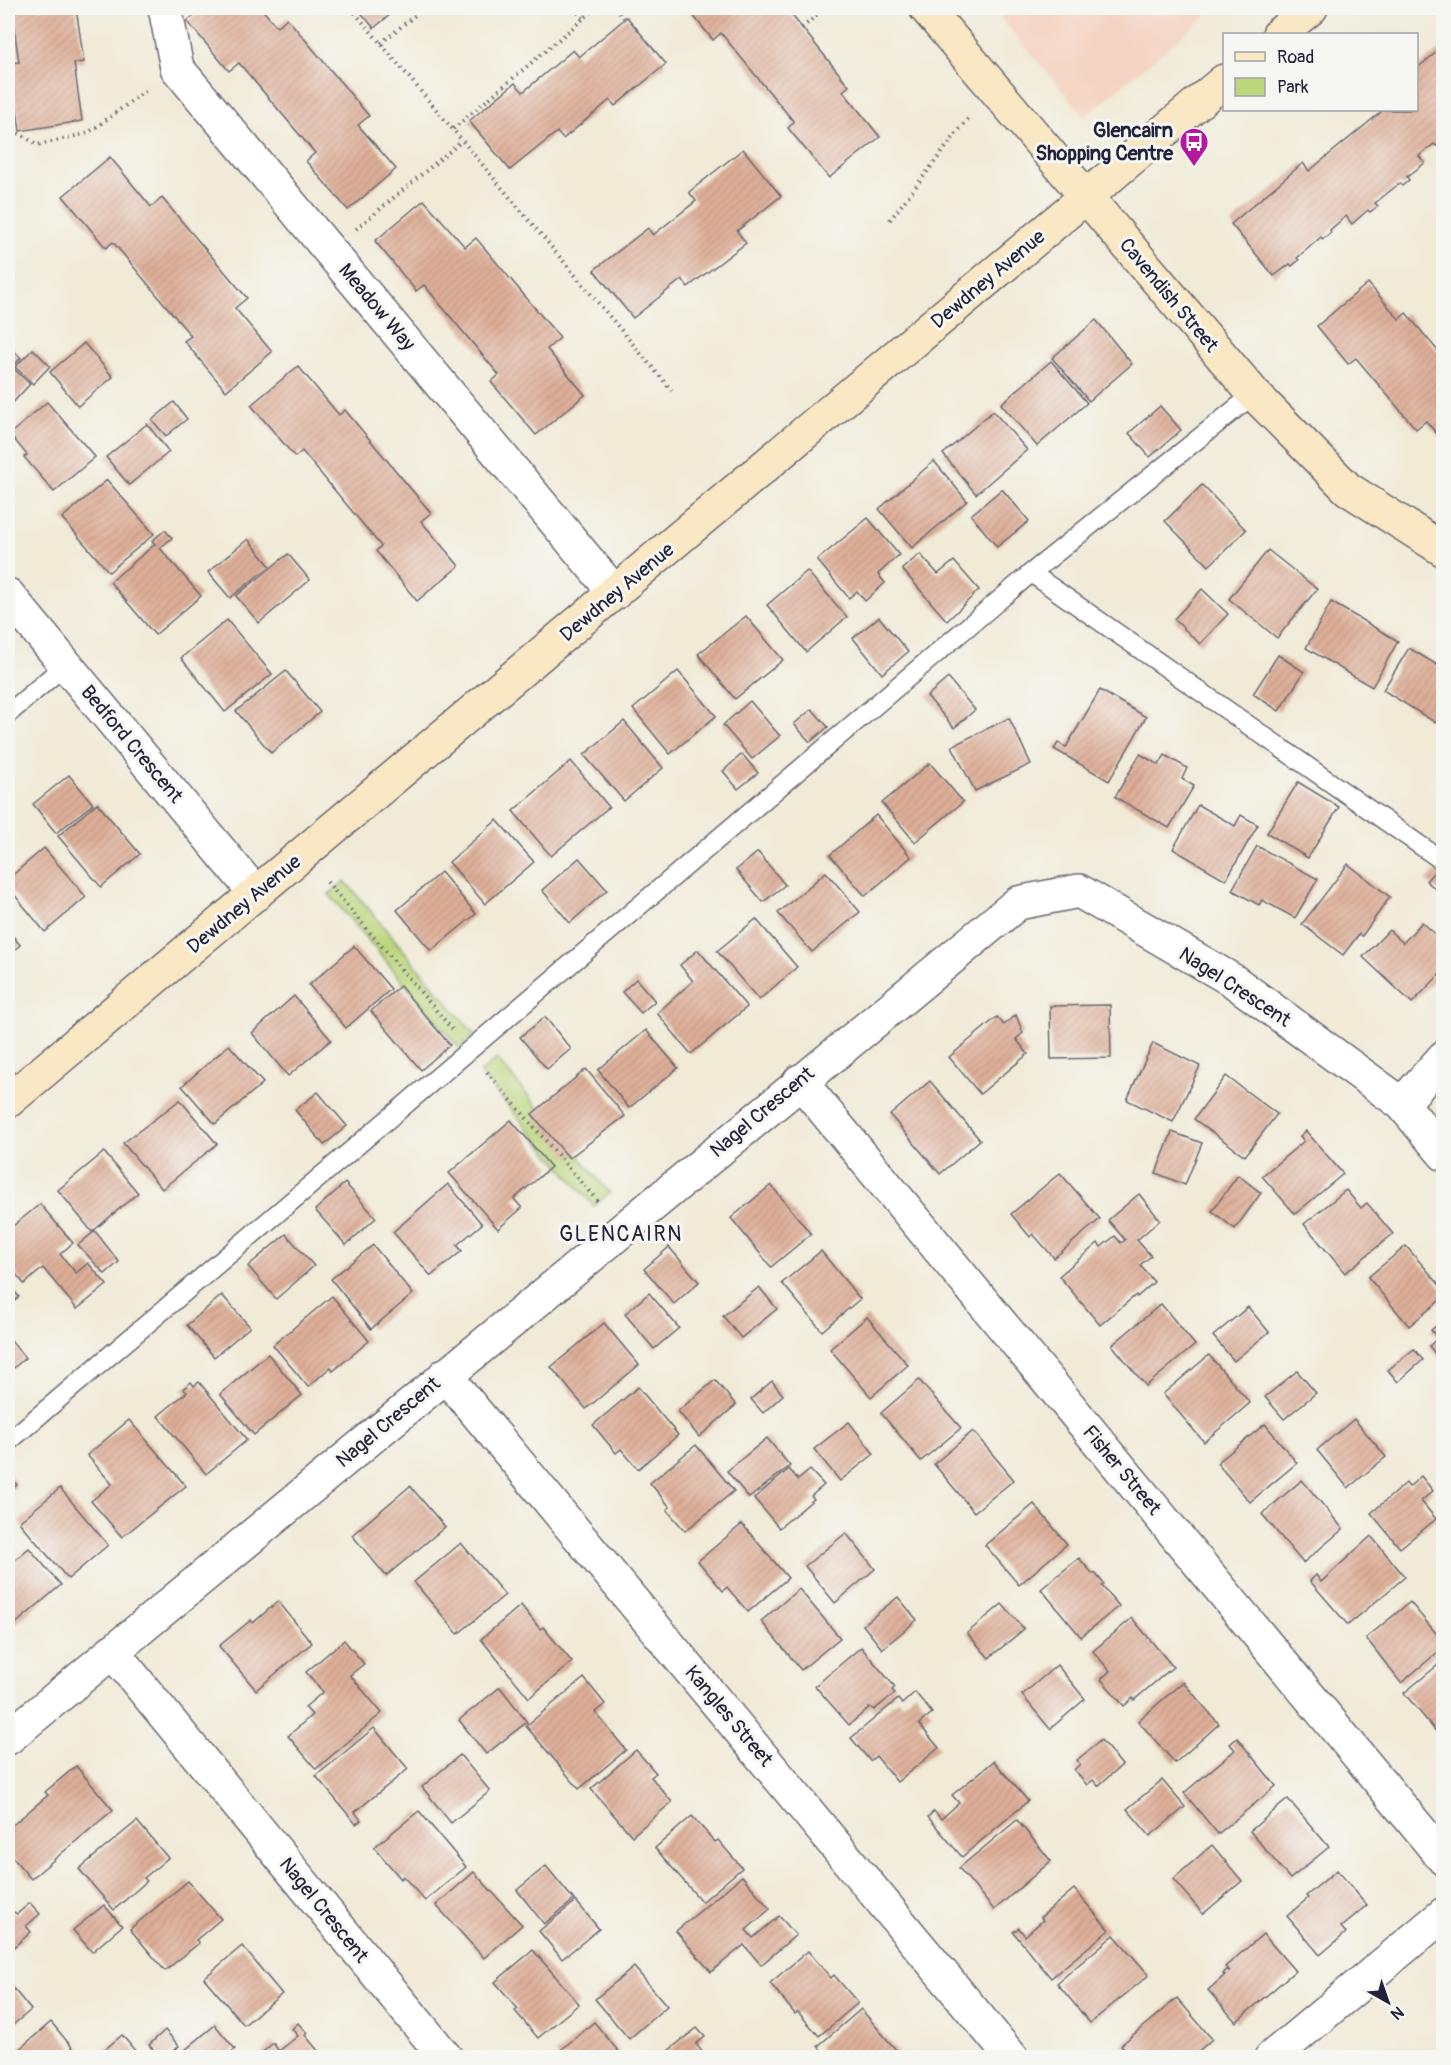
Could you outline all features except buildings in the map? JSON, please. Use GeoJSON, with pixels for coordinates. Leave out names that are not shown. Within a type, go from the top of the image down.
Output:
{"type":"FeatureCollection","features":[{"type":"Feature","properties":{"kind":"street","name":"Meadow Way"},"geometry":{"type":"LineString","coordinates":[[165,8],[177,68],[615,593]]}},
{"type":"Feature","properties":{"kind":"street","name":"Cavendish Street"},"geometry":{"type":"LineString","coordinates":[[926,8],[1254,394],[1348,489],[1443,550]]}},
{"type":"Feature","properties":{"kind":"street"},"geometry":{"type":"LineString","coordinates":[[1281,33],[1311,8]]}},
{"type":"Feature","properties":{"kind":"street","name":"Dewdney Avenue"},"geometry":{"type":"LineString","coordinates":[[8,1101],[1223,82]]}},
{"type":"Feature","properties":{"kind":"street","name":"Bedford Crescent"},"geometry":{"type":"LineString","coordinates":[[8,595],[256,894]]}},
{"type":"Feature","properties":{"kind":"street","name":"Nagel Crescent"},"geometry":{"type":"LineString","coordinates":[[8,1738],[1018,903],[1079,891],[1232,980],[1402,1104],[1443,1154]]}},
{"type":"Feature","properties":{"kind":"street"},"geometry":{"type":"LineString","coordinates":[[1402,1104],[1443,1057]]}},
{"type":"Feature","properties":{"kind":"street","name":"Fisher Street"},"geometry":{"type":"LineString","coordinates":[[800,1081],[1443,1859]]}},
{"type":"Feature","properties":{"kind":"street","name":"Kangles Street"},"geometry":{"type":"LineString","coordinates":[[445,1375],[1012,2058]]}},
{"type":"Feature","properties":{"kind":"street","name":"Nagel Crescent"},"geometry":{"type":"LineString","coordinates":[[112,1651],[446,2058]]}},
{"type":"Feature","properties":{"kind":"street"},"geometry":{"type":"LineString","coordinates":[[1271,2058],[1443,1914]]}},
{"type":"Feature","properties":{"kind":"lane"},"geometry":{"type":"LineString","coordinates":[[8,1442],[1031,573],[1254,394]]}},
{"type":"Feature","properties":{"kind":"lane"},"geometry":{"type":"LineString","coordinates":[[1031,573],[1443,862]]}},
{"type":"Feature","properties":{"kind":"lane"},"geometry":{"type":"LineString","coordinates":[[8,714],[65,664]]}},
{"type":"Feature","properties":{"kind":"path"},"geometry":{"type":"LineString","coordinates":[[351,8],[673,392]]}},
{"type":"Feature","properties":{"kind":"path"},"geometry":{"type":"LineString","coordinates":[[381,43],[424,8]]}},
{"type":"Feature","properties":{"kind":"path"},"geometry":{"type":"LineString","coordinates":[[574,8],[583,19]]}},
{"type":"Feature","properties":{"kind":"path"},"geometry":{"type":"LineString","coordinates":[[453,129],[596,8]]}},
{"type":"Feature","properties":{"kind":"path"},"geometry":{"type":"LineString","coordinates":[[615,8],[625,19]]}},
{"type":"Feature","properties":{"kind":"path"},"geometry":{"type":"LineString","coordinates":[[802,28],[825,8]]}},
{"type":"Feature","properties":{"kind":"path"},"geometry":{"type":"LineString","coordinates":[[8,127],[38,145],[88,133],[177,68]]}},
{"type":"Feature","properties":{"kind":"path"},"geometry":{"type":"LineString","coordinates":[[890,220],[993,87]]}},
{"type":"Feature","properties":{"kind":"path"},"geometry":{"type":"LineString","coordinates":[[331,251],[462,141]]}},
{"type":"Feature","properties":{"kind":"shaded area"},"geometry":{"type":"Polygon","coordinates":[[[992,8],[1215,8],[1085,117],[992,8]]]}},
{"type":"Feature","properties":{"kind":"green space"},"geometry":{"type":"Polygon","coordinates":[[[345,881],[474,1034],[459,1048],[329,894],[345,881]]]}},
{"type":"Feature","properties":{"kind":"green space"},"geometry":{"type":"Polygon","coordinates":[[[497,1059],[610,1193],[594,1206],[480,1073],[497,1059]]]}},
{"type":"Feature","properties":{"kind":"place","name":"Glencairn Shopping Centre"},"geometry":{"type":"Point","coordinates":[1194,168]}},
{"type":"Feature","properties":{"kind":"district","name":"GLENCAIRN"},"geometry":{"type":"Point","coordinates":[621,1234]}}]}
